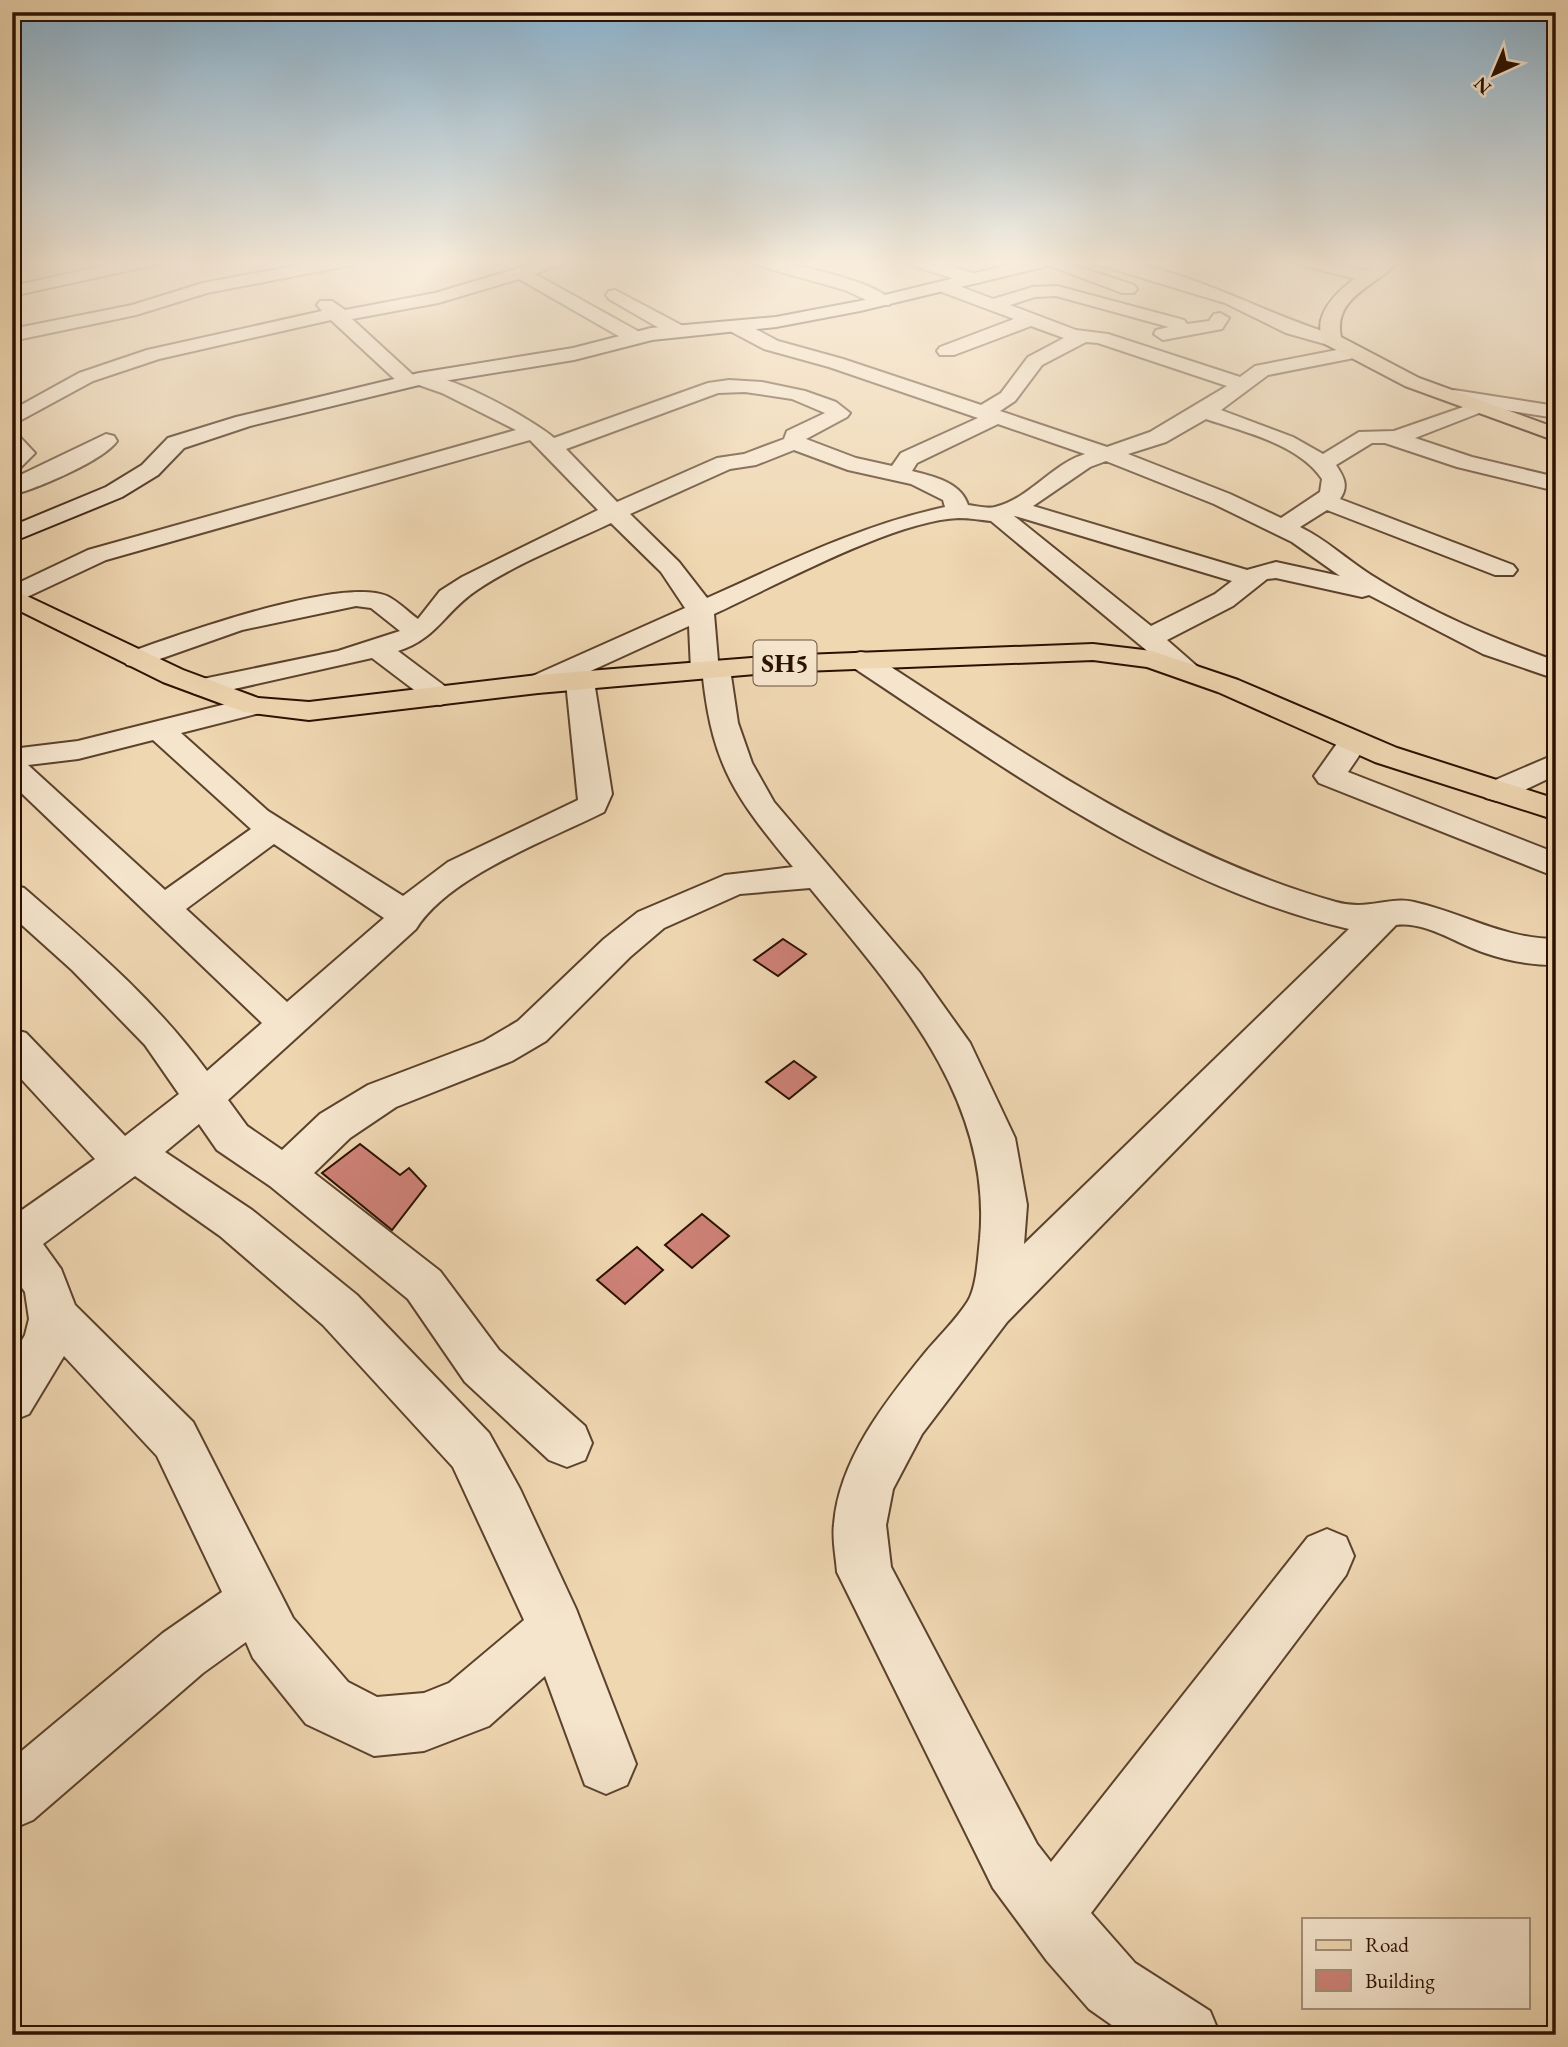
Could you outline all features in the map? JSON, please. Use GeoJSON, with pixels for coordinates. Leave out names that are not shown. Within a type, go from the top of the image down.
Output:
{"type":"FeatureCollection","features":[{"type":"Feature","properties":{"kind":"main road"},"geometry":{"type":"LineString","coordinates":[[1363,356],[1454,396],[1556,435]]}},
{"type":"Feature","properties":{"kind":"main road","name":"SH5"},"geometry":{"type":"LineString","coordinates":[[12,597],[137,659],[203,687],[254,706],[309,711],[538,684],[710,669],[861,660],[1093,652],[1152,659],[1185,668],[1386,755],[1556,810]]}},
{"type":"Feature","properties":{"kind":"street"},"geometry":{"type":"LineString","coordinates":[[12,419],[86,377],[150,356]]}},
{"type":"Feature","properties":{"kind":"street"},"geometry":{"type":"LineString","coordinates":[[386,356],[414,380],[462,395],[542,440],[660,559],[699,610],[723,723],[736,763],[760,806],[907,982],[950,1043],[994,1138],[1004,1205],[1001,1255],[991,1307]]}},
{"type":"Feature","properties":{"kind":"street"},"geometry":{"type":"LineString","coordinates":[[12,535],[114,492],[150,470],[176,443],[195,435],[414,380],[565,356]]}},
{"type":"Feature","properties":{"kind":"street"},"geometry":{"type":"LineString","coordinates":[[723,385],[726,375],[753,356]]}},
{"type":"Feature","properties":{"kind":"street"},"geometry":{"type":"LineString","coordinates":[[806,356],[917,389],[1110,455],[1222,499],[1283,527],[1388,595],[1493,648],[1556,671]]}},
{"type":"Feature","properties":{"kind":"street"},"geometry":{"type":"LineString","coordinates":[[899,473],[909,458],[991,414],[1008,397],[1035,360],[1044,356]]}},
{"type":"Feature","properties":{"kind":"street"},"geometry":{"type":"LineString","coordinates":[[1155,356],[1242,384]]}},
{"type":"Feature","properties":{"kind":"street"},"geometry":{"type":"LineString","coordinates":[[1006,512],[1082,462],[1158,437],[1205,411],[1262,370],[1310,356]]}},
{"type":"Feature","properties":{"kind":"street"},"geometry":{"type":"LineString","coordinates":[[12,597],[97,555],[542,440],[723,385],[795,394],[841,414]]}},
{"type":"Feature","properties":{"kind":"street"},"geometry":{"type":"LineString","coordinates":[[794,442],[795,436],[841,414],[917,389]]}},
{"type":"Feature","properties":{"kind":"street"},"geometry":{"type":"LineString","coordinates":[[1454,396],[1556,412]]}},
{"type":"Feature","properties":{"kind":"street"},"geometry":{"type":"LineString","coordinates":[[1396,438],[1482,407]]}},
{"type":"Feature","properties":{"kind":"street"},"geometry":{"type":"LineString","coordinates":[[1205,411],[1311,453],[1330,468],[1335,484],[1331,496],[1283,527]]}},
{"type":"Feature","properties":{"kind":"street"},"geometry":{"type":"LineString","coordinates":[[1324,463],[1367,437],[1396,438],[1456,459],[1556,484]]}},
{"type":"Feature","properties":{"kind":"street"},"geometry":{"type":"LineString","coordinates":[[12,488],[79,458],[106,441]]}},
{"type":"Feature","properties":{"kind":"street"},"geometry":{"type":"LineString","coordinates":[[12,442],[24,453],[12,463]]}},
{"type":"Feature","properties":{"kind":"street"},"geometry":{"type":"LineString","coordinates":[[203,687],[379,649],[425,627],[449,597],[471,582],[614,512],[725,463],[747,460],[794,442],[858,465],[899,473],[947,491],[958,503],[958,511]]}},
{"type":"Feature","properties":{"kind":"street"},"geometry":{"type":"LineString","coordinates":[[1324,500],[1504,570]]}},
{"type":"Feature","properties":{"kind":"street"},"geometry":{"type":"LineString","coordinates":[[538,684],[859,539],[903,523],[958,511],[1006,512],[1251,579]]}},
{"type":"Feature","properties":{"kind":"street"},"geometry":{"type":"LineString","coordinates":[[1006,512],[1185,668]]}},
{"type":"Feature","properties":{"kind":"street"},"geometry":{"type":"LineString","coordinates":[[1149,638],[1224,600],[1260,572],[1276,570],[1388,595]]}},
{"type":"Feature","properties":{"kind":"street"},"geometry":{"type":"LineString","coordinates":[[137,659],[214,630],[356,598],[379,602],[418,632]]}},
{"type":"Feature","properties":{"kind":"street"},"geometry":{"type":"LineString","coordinates":[[379,649],[440,696]]}},
{"type":"Feature","properties":{"kind":"street"},"geometry":{"type":"LineString","coordinates":[[861,660],[1040,775],[1154,843],[1277,894],[1331,912],[1362,919],[1407,912],[1431,918],[1508,950],[1556,952]]}},
{"type":"Feature","properties":{"kind":"street"},"geometry":{"type":"LineString","coordinates":[[402,914],[460,870],[593,805],[596,794],[580,681]]}},
{"type":"Feature","properties":{"kind":"street"},"geometry":{"type":"LineString","coordinates":[[15,756],[78,750],[254,706]]}},
{"type":"Feature","properties":{"kind":"street"},"geometry":{"type":"LineString","coordinates":[[12,1398],[36,1364],[55,1316],[50,1289],[30,1260],[12,1242],[203,1098],[398,929],[403,921],[402,914],[274,829],[224,791],[159,730]]}},
{"type":"Feature","properties":{"kind":"street"},"geometry":{"type":"LineString","coordinates":[[1354,741],[1330,776],[1556,866]]}},
{"type":"Feature","properties":{"kind":"street"},"geometry":{"type":"LineString","coordinates":[[15,756],[163,908],[288,1024]]}},
{"type":"Feature","properties":{"kind":"street"},"geometry":{"type":"LineString","coordinates":[[1497,791],[1556,763]]}},
{"type":"Feature","properties":{"kind":"street"},"geometry":{"type":"LineString","coordinates":[[163,908],[274,829]]}},
{"type":"Feature","properties":{"kind":"street"},"geometry":{"type":"LineString","coordinates":[[285,1174],[335,1126],[382,1096],[498,1051],[532,1031],[617,948],[651,920],[710,892],[737,883],[818,876]]}},
{"type":"Feature","properties":{"kind":"street"},"geometry":{"type":"LineString","coordinates":[[12,896],[85,961],[159,1035],[232,1138],[285,1174],[424,1285],[482,1366],[567,1443]]}},
{"type":"Feature","properties":{"kind":"street"},"geometry":{"type":"LineString","coordinates":[[1186,2035],[1112,1986],[1051,1914],[1015,1866],[864,1572],[860,1525],[868,1484],[904,1416],[991,1307],[1384,916]]}},
{"type":"Feature","properties":{"kind":"street"},"geometry":{"type":"LineString","coordinates":[[12,1043],[128,1157],[236,1223],[340,1310],[471,1450],[513,1532],[556,1629],[606,1765]]}},
{"type":"Feature","properties":{"kind":"street"},"geometry":{"type":"LineString","coordinates":[[55,1316],[175,1438],[273,1638],[327,1703],[374,1727],[424,1722],[468,1705],[556,1629]]}},
{"type":"Feature","properties":{"kind":"street"},"geometry":{"type":"LineString","coordinates":[[1051,1914],[1327,1556]]}},
{"type":"Feature","properties":{"kind":"street"},"geometry":{"type":"LineString","coordinates":[[12,1799],[183,1653],[254,1602]]}},
{"type":"Feature","properties":{"kind":"building"},"geometry":{"type":"Polygon","coordinates":[[[783,939],[806,954],[778,976],[754,960],[783,939]]]}},
{"type":"Feature","properties":{"kind":"building"},"geometry":{"type":"Polygon","coordinates":[[[794,1061],[816,1077],[789,1099],[766,1082],[794,1061]]]}},
{"type":"Feature","properties":{"kind":"building"},"geometry":{"type":"Polygon","coordinates":[[[360,1144],[400,1175],[409,1168],[426,1186],[392,1230],[322,1173],[360,1144]]]}},
{"type":"Feature","properties":{"kind":"building"},"geometry":{"type":"Polygon","coordinates":[[[702,1214],[729,1236],[692,1268],[665,1245],[702,1214]]]}},
{"type":"Feature","properties":{"kind":"building"},"geometry":{"type":"Polygon","coordinates":[[[637,1247],[663,1270],[625,1304],[597,1280],[637,1247]]]}}]}
